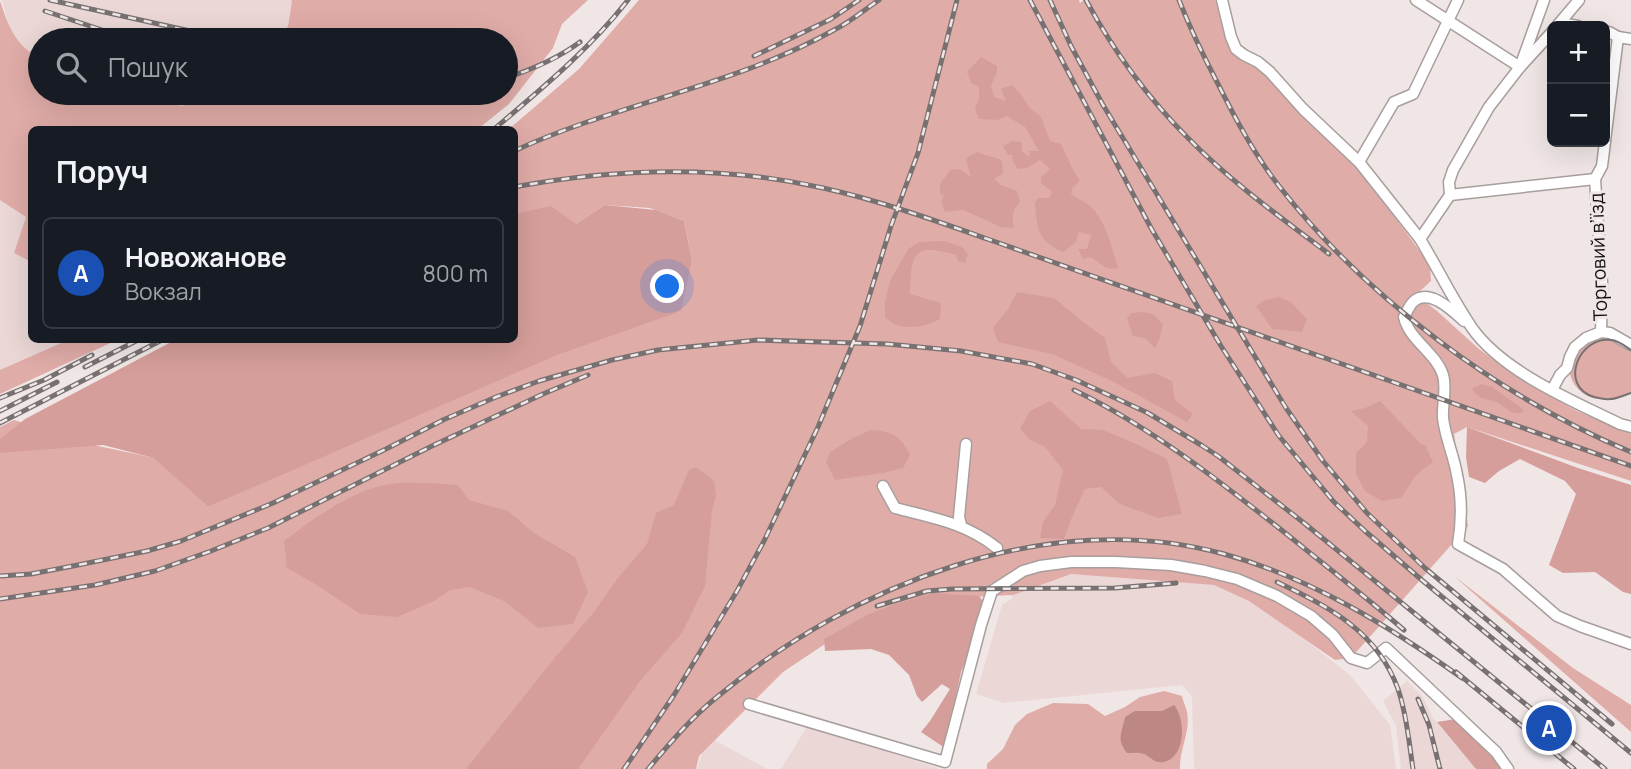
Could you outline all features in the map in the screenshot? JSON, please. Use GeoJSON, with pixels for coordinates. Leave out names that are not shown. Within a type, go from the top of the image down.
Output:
{"type":"FeatureCollection","features":[{"type":"Feature","properties":{"kind":"street"},"geometry":{"type":"LineString","coordinates":[[1222,0],[1236,49],[1270,72],[1303,109],[1359,162],[1420,239],[1473,329]]}},
{"type":"Feature","properties":{"kind":"street"},"geometry":{"type":"LineString","coordinates":[[1416,0],[1520,67]]}},
{"type":"Feature","properties":{"kind":"street"},"geometry":{"type":"LineString","coordinates":[[1359,162],[1395,102],[1413,94],[1458,0]]}},
{"type":"Feature","properties":{"kind":"street"},"geometry":{"type":"LineString","coordinates":[[1520,67],[1544,0]]}},
{"type":"Feature","properties":{"kind":"street"},"geometry":{"type":"LineString","coordinates":[[1561,21],[1579,0]]}},
{"type":"Feature","properties":{"kind":"street"},"geometry":{"type":"LineString","coordinates":[[1610,33],[1631,39]]}},
{"type":"Feature","properties":{"kind":"street"},"geometry":{"type":"LineString","coordinates":[[1420,239],[1450,195],[1449,182],[1461,153],[1489,107],[1547,37]]}},
{"type":"Feature","properties":{"kind":"street","name":"Торговий в’їзд"},"geometry":{"type":"LineString","coordinates":[[1610,101],[1618,37]]}},
{"type":"Feature","properties":{"kind":"street","name":"Торговий в’їзд"},"geometry":{"type":"LineString","coordinates":[[1601,332],[1602,283],[1595,178],[1602,166],[1604,147]]}},
{"type":"Feature","properties":{"kind":"street"},"geometry":{"type":"LineString","coordinates":[[1450,195],[1595,178]]}},
{"type":"Feature","properties":{"kind":"street"},"geometry":{"type":"LineString","coordinates":[[1631,427],[1552,390],[1510,364],[1438,300],[1415,300],[1404,317],[1408,327],[1443,374],[1443,416],[1461,498],[1458,544],[1503,569],[1557,616],[1631,644]]}},
{"type":"Feature","properties":{"kind":"street"},"geometry":{"type":"LineString","coordinates":[[1552,390],[1567,368],[1575,347],[1586,338],[1601,332],[1610,333],[1631,345]]}},
{"type":"Feature","properties":{"kind":"street"},"geometry":{"type":"LineString","coordinates":[[961,525],[959,517],[966,444]]}},
{"type":"Feature","properties":{"kind":"street"},"geometry":{"type":"LineString","coordinates":[[883,486],[895,508],[961,525],[983,536],[997,548]]}},
{"type":"Feature","properties":{"kind":"street"},"geometry":{"type":"LineString","coordinates":[[749,704],[945,762],[992,591],[1023,571],[1041,566],[1071,562],[1171,565],[1237,579],[1277,596],[1311,616],[1333,635],[1350,658],[1367,663],[1386,648],[1496,752],[1508,769]]}},
{"type":"Feature","properties":{"kind":"shaded area"},"geometry":{"type":"Polygon","coordinates":[[[2,0],[292,0],[287,28],[28,28],[28,51],[11,33],[2,0]]]}},
{"type":"Feature","properties":{"kind":"shaded area"},"geometry":{"type":"Polygon","coordinates":[[[588,0],[562,24],[553,48],[518,93],[518,28],[287,28],[292,1],[588,0]]]}},
{"type":"Feature","properties":{"kind":"shaded area"},"geometry":{"type":"Polygon","coordinates":[[[639,0],[1079,0],[1080,3],[1084,0],[1215,0],[1236,47],[1262,68],[1363,174],[1430,265],[1431,281],[1416,295],[1479,349],[1521,380],[1577,411],[1631,434],[1631,481],[1467,427],[1454,434],[1468,526],[1351,658],[1335,660],[1249,601],[1214,585],[1071,574],[1013,595],[949,598],[837,636],[783,672],[699,756],[696,769],[0,769],[0,427],[14,420],[98,446],[155,458],[208,507],[673,296],[679,313],[692,261],[684,221],[650,208],[605,205],[576,224],[518,215],[518,126],[512,126],[579,69],[639,0]]]}},
{"type":"Feature","properties":{"kind":"shaded area"},"geometry":{"type":"Polygon","coordinates":[[[0,1],[14,34],[28,50],[28,105],[508,105],[482,126],[28,126],[28,260],[14,253],[26,217],[0,200],[0,1]]]}},
{"type":"Feature","properties":{"kind":"shaded area"},"geometry":{"type":"Polygon","coordinates":[[[981,57],[997,66],[991,86],[994,97],[1006,101],[1001,89],[1012,85],[1029,107],[1041,117],[1050,141],[1061,144],[1080,181],[1073,187],[1071,194],[1090,206],[1099,216],[1118,268],[1107,268],[1091,257],[1083,259],[1078,249],[1087,249],[1091,235],[1079,232],[1075,243],[1063,252],[1048,243],[1040,233],[1035,203],[1038,198],[1049,198],[1052,192],[1041,183],[1041,177],[1050,169],[1040,160],[1027,168],[1018,169],[1012,155],[1008,155],[1003,146],[1012,141],[1021,142],[1022,152],[1030,157],[1029,151],[1039,151],[1025,127],[1007,116],[997,120],[979,119],[975,109],[979,99],[979,87],[971,83],[967,72],[981,57]]]}},
{"type":"Feature","properties":{"kind":"shaded area"},"geometry":{"type":"Polygon","coordinates":[[[977,152],[1002,161],[1003,173],[994,179],[1017,191],[1020,202],[1013,214],[1014,228],[1001,227],[963,210],[945,212],[940,184],[950,170],[960,169],[971,177],[966,158],[977,152]]]}},
{"type":"Feature","properties":{"kind":"shaded area"},"geometry":{"type":"Polygon","coordinates":[[[0,200],[26,217],[14,253],[28,260],[28,343],[64,343],[0,374],[0,200]]]}},
{"type":"Feature","properties":{"kind":"shaded area"},"geometry":{"type":"Polygon","coordinates":[[[605,205],[656,210],[684,221],[692,261],[681,311],[557,355],[208,507],[154,458],[103,445],[0,453],[0,439],[25,419],[169,343],[518,343],[518,213],[551,206],[576,224],[605,205]]]}},
{"type":"Feature","properties":{"kind":"shaded area"},"geometry":{"type":"Polygon","coordinates":[[[944,241],[962,247],[968,254],[965,263],[958,261],[956,255],[923,251],[917,254],[914,260],[910,280],[910,294],[941,303],[940,319],[918,326],[894,324],[885,317],[885,302],[890,281],[908,249],[920,242],[944,241]]]}},
{"type":"Feature","properties":{"kind":"shaded area"},"geometry":{"type":"Polygon","coordinates":[[[1017,292],[1054,298],[1105,338],[1111,362],[1127,378],[1155,373],[1172,381],[1175,400],[1193,414],[1187,422],[1112,381],[1052,354],[998,342],[993,328],[1017,292]]]}},
{"type":"Feature","properties":{"kind":"shaded area"},"geometry":{"type":"Polygon","coordinates":[[[1278,297],[1291,302],[1307,319],[1302,332],[1272,329],[1256,306],[1265,300],[1278,297]]]}},
{"type":"Feature","properties":{"kind":"shaded area"},"geometry":{"type":"Polygon","coordinates":[[[1131,313],[1153,314],[1163,324],[1155,348],[1145,338],[1133,336],[1127,319],[1131,313]]]}},
{"type":"Feature","properties":{"kind":"shaded area"},"geometry":{"type":"Polygon","coordinates":[[[1600,332],[1631,345],[1631,393],[1600,399],[1584,394],[1573,383],[1569,358],[1600,332]]]}},
{"type":"Feature","properties":{"kind":"shaded area"},"geometry":{"type":"Polygon","coordinates":[[[61,343],[110,343],[0,394],[0,370],[61,343]]]}},
{"type":"Feature","properties":{"kind":"shaded area"},"geometry":{"type":"Polygon","coordinates":[[[1481,384],[1492,387],[1524,410],[1514,413],[1496,402],[1480,397],[1472,389],[1481,384]]]}},
{"type":"Feature","properties":{"kind":"shaded area"},"geometry":{"type":"Polygon","coordinates":[[[1050,401],[1081,429],[1103,430],[1167,459],[1182,514],[1158,518],[1120,504],[1101,487],[1085,489],[1064,539],[1040,538],[1043,522],[1055,505],[1063,470],[1045,447],[1029,439],[1020,429],[1030,411],[1050,401]]]}},
{"type":"Feature","properties":{"kind":"shaded area"},"geometry":{"type":"Polygon","coordinates":[[[1380,401],[1425,445],[1433,462],[1416,475],[1401,498],[1382,501],[1365,491],[1356,474],[1356,453],[1367,442],[1368,426],[1351,411],[1380,401]]]}},
{"type":"Feature","properties":{"kind":"shaded area"},"geometry":{"type":"Polygon","coordinates":[[[1467,427],[1631,485],[1631,594],[1623,592],[1595,572],[1563,573],[1549,565],[1576,494],[1565,481],[1520,459],[1485,483],[1469,477],[1466,457],[1467,427]]]}},
{"type":"Feature","properties":{"kind":"shaded area"},"geometry":{"type":"Polygon","coordinates":[[[871,430],[890,433],[903,443],[910,455],[903,468],[835,480],[826,462],[830,452],[871,430]]]}},
{"type":"Feature","properties":{"kind":"shaded area"},"geometry":{"type":"Polygon","coordinates":[[[696,467],[714,481],[716,496],[712,510],[705,586],[682,633],[640,681],[578,769],[466,769],[647,544],[656,513],[674,505],[689,470],[696,467]]]}},
{"type":"Feature","properties":{"kind":"shaded area"},"geometry":{"type":"Polygon","coordinates":[[[400,483],[458,485],[469,500],[508,511],[534,533],[575,557],[588,592],[573,624],[538,628],[506,602],[470,587],[450,590],[434,601],[397,617],[360,614],[287,568],[284,541],[334,506],[376,487],[400,483]]]}},
{"type":"Feature","properties":{"kind":"shaded area"},"geometry":{"type":"Polygon","coordinates":[[[1071,574],[1214,585],[1249,601],[1280,620],[1350,675],[1390,725],[1396,769],[1194,769],[1192,696],[1182,685],[1004,703],[976,694],[1002,605],[1011,599],[1015,589],[1071,574]]]}},
{"type":"Feature","properties":{"kind":"shaded area"},"geometry":{"type":"Polygon","coordinates":[[[1454,576],[1573,668],[1631,705],[1631,732],[1454,576]]]}},
{"type":"Feature","properties":{"kind":"shaded area"},"geometry":{"type":"Polygon","coordinates":[[[934,593],[979,596],[985,604],[978,631],[961,672],[945,748],[921,732],[950,689],[942,684],[922,702],[909,675],[889,655],[871,649],[825,651],[824,639],[867,615],[934,593]]]}},
{"type":"Feature","properties":{"kind":"shaded area"},"geometry":{"type":"Polygon","coordinates":[[[1407,681],[1423,697],[1433,718],[1476,769],[1401,769],[1396,725],[1383,701],[1407,681]]]}},
{"type":"Feature","properties":{"kind":"shaded area"},"geometry":{"type":"Polygon","coordinates":[[[1164,691],[1182,696],[1187,712],[1180,769],[987,769],[987,764],[1003,749],[1015,725],[1027,714],[1053,703],[1088,704],[1105,716],[1140,697],[1164,691]]]}},
{"type":"Feature","properties":{"kind":"shaded area"},"geometry":{"type":"Polygon","coordinates":[[[1174,705],[1182,728],[1177,753],[1171,759],[1158,762],[1142,753],[1127,753],[1121,740],[1125,717],[1135,711],[1162,711],[1174,705]]]}},
{"type":"Feature","properties":{"kind":"shaded area"},"geometry":{"type":"Polygon","coordinates":[[[1456,719],[1500,757],[1506,769],[1476,769],[1437,722],[1456,719]]]}},
{"type":"Feature","properties":{"kind":"shaded area"},"geometry":{"type":"Polygon","coordinates":[[[808,725],[937,768],[937,769],[781,769],[808,725]]]}},
{"type":"Feature","properties":{"kind":"shaded area"},"geometry":{"type":"Polygon","coordinates":[[[707,736],[767,769],[697,769],[707,736]]]}},
{"type":"Feature","properties":{"kind":"tram line"},"geometry":{"type":"LineString","coordinates":[[1631,350],[1612,340],[1590,345],[1577,362],[1575,373],[1577,383],[1583,391],[1594,397],[1613,399],[1631,393]]}},
{"type":"Feature","properties":{"kind":"railway"},"geometry":{"type":"LineString","coordinates":[[50,0],[177,28]]}},
{"type":"Feature","properties":{"kind":"railway"},"geometry":{"type":"LineString","coordinates":[[498,126],[581,52],[628,0]]}},
{"type":"Feature","properties":{"kind":"railway"},"geometry":{"type":"LineString","coordinates":[[754,56],[831,19],[859,0]]}},
{"type":"Feature","properties":{"kind":"railway"},"geometry":{"type":"LineString","coordinates":[[518,149],[554,134],[756,66],[834,30],[879,0]]}},
{"type":"Feature","properties":{"kind":"railway"},"geometry":{"type":"LineString","coordinates":[[624,769],[674,695],[737,591],[818,427],[860,326],[891,226],[918,153],[957,0]]}},
{"type":"Feature","properties":{"kind":"railway"},"geometry":{"type":"LineString","coordinates":[[1030,0],[1151,228],[1221,346],[1279,436],[1334,502],[1365,531],[1631,753]]}},
{"type":"Feature","properties":{"kind":"railway"},"geometry":{"type":"LineString","coordinates":[[1050,0],[1103,105],[1286,408],[1323,461],[1367,513],[1425,568],[1612,724]]}},
{"type":"Feature","properties":{"kind":"railway"},"geometry":{"type":"LineString","coordinates":[[1086,0],[1132,72],[1173,122],[1238,184],[1329,254]]}},
{"type":"Feature","properties":{"kind":"railway"},"geometry":{"type":"LineString","coordinates":[[1179,0],[1224,95],[1261,161],[1314,227],[1352,267],[1394,305],[1485,374],[1582,430],[1631,452]]}},
{"type":"Feature","properties":{"kind":"railway"},"geometry":{"type":"LineString","coordinates":[[45,11],[96,28]]}},
{"type":"Feature","properties":{"kind":"railway"},"geometry":{"type":"LineString","coordinates":[[518,74],[563,54],[580,42]]}},
{"type":"Feature","properties":{"kind":"railway"},"geometry":{"type":"LineString","coordinates":[[518,186],[591,176],[668,172],[746,175],[845,193],[953,227],[1631,466]]}},
{"type":"Feature","properties":{"kind":"railway"},"geometry":{"type":"LineString","coordinates":[[0,576],[31,574],[73,566],[181,541],[273,503],[496,397],[539,381],[612,360],[658,350],[758,340],[887,344],[961,351],[1032,364],[1076,380],[1148,413],[1218,456],[1605,769]]}},
{"type":"Feature","properties":{"kind":"railway"},"geometry":{"type":"LineString","coordinates":[[85,367],[132,343]]}},
{"type":"Feature","properties":{"kind":"railway"},"geometry":{"type":"LineString","coordinates":[[0,423],[156,343]]}},
{"type":"Feature","properties":{"kind":"railway"},"geometry":{"type":"LineString","coordinates":[[0,398],[44,380],[92,355]]}},
{"type":"Feature","properties":{"kind":"railway"},"geometry":{"type":"LineString","coordinates":[[0,599],[95,585],[155,571],[211,551],[268,528],[432,446],[588,375]]}},
{"type":"Feature","properties":{"kind":"railway"},"geometry":{"type":"LineString","coordinates":[[0,411],[57,382]]}},
{"type":"Feature","properties":{"kind":"railway"},"geometry":{"type":"LineString","coordinates":[[1074,390],[1131,421],[1212,476],[1404,630]]}},
{"type":"Feature","properties":{"kind":"railway"},"geometry":{"type":"LineString","coordinates":[[648,769],[690,722],[717,697],[770,657],[828,621],[890,590],[955,566],[1022,549],[1090,540],[1157,542],[1224,554],[1256,564],[1318,590],[1378,622],[1462,678]]}},
{"type":"Feature","properties":{"kind":"railway"},"geometry":{"type":"LineString","coordinates":[[1277,582],[1333,612],[1349,623],[1378,651],[1389,669],[1401,699],[1413,769]]}},
{"type":"Feature","properties":{"kind":"railway"},"geometry":{"type":"LineString","coordinates":[[877,606],[927,591],[952,589],[1115,588],[1176,583]]}},
{"type":"Feature","properties":{"kind":"railway"},"geometry":{"type":"LineString","coordinates":[[1456,672],[1574,769]]}},
{"type":"Feature","properties":{"kind":"railway"},"geometry":{"type":"LineString","coordinates":[[1418,699],[1429,725],[1440,769]]}},
{"type":"Feature","properties":{"kind":"place","name":"Новожанове"},"geometry":{"type":"Point","coordinates":[1549,728]}}]}
